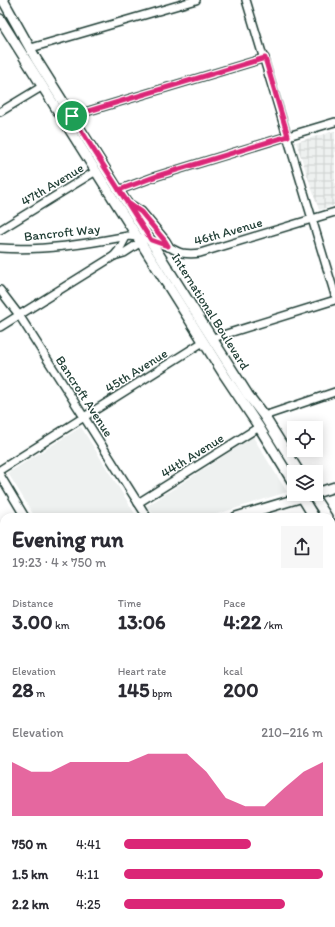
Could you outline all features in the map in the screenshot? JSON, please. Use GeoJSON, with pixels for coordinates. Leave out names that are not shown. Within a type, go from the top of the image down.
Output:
{"type":"FeatureCollection","features":[{"type":"Feature","properties":{"kind":"main road","name":"International Boulevard"},"geometry":{"type":"LineString","coordinates":[[3,0],[72,116],[248,395],[264,416],[295,465]]}},
{"type":"Feature","properties":{"kind":"main road","name":"International Boulevard"},"geometry":{"type":"LineString","coordinates":[[0,19],[287,473]]}},
{"type":"Feature","properties":{"kind":"main road"},"geometry":{"type":"LineString","coordinates":[[128,203],[141,212],[168,246]]}},
{"type":"Feature","properties":{"kind":"main road"},"geometry":{"type":"LineString","coordinates":[[323,491],[335,487]]}},
{"type":"Feature","properties":{"kind":"main road"},"geometry":{"type":"LineString","coordinates":[[248,513],[287,501]]}},
{"type":"Feature","properties":{"kind":"main road"},"geometry":{"type":"LineString","coordinates":[[304,501],[312,513]]}},
{"type":"Feature","properties":{"kind":"main road"},"geometry":{"type":"LineString","coordinates":[[317,501],[324,513]]}},
{"type":"Feature","properties":{"kind":"street"},"geometry":{"type":"LineString","coordinates":[[31,48],[196,0]]}},
{"type":"Feature","properties":{"kind":"street"},"geometry":{"type":"LineString","coordinates":[[246,0],[265,58],[311,219],[335,295]]}},
{"type":"Feature","properties":{"kind":"street"},"geometry":{"type":"LineString","coordinates":[[72,116],[265,58]]}},
{"type":"Feature","properties":{"kind":"street"},"geometry":{"type":"LineString","coordinates":[[0,112],[43,86]]}},
{"type":"Feature","properties":{"kind":"street"},"geometry":{"type":"LineString","coordinates":[[119,190],[157,176],[335,122]]}},
{"type":"Feature","properties":{"kind":"street","name":"47th Avenue"},"geometry":{"type":"LineString","coordinates":[[0,230],[96,171]]}},
{"type":"Feature","properties":{"kind":"street","name":"46th Avenue"},"geometry":{"type":"LineString","coordinates":[[126,237],[151,240],[168,246],[180,253],[200,253],[335,212]]}},
{"type":"Feature","properties":{"kind":"street"},"geometry":{"type":"LineString","coordinates":[[114,256],[126,237]]}},
{"type":"Feature","properties":{"kind":"street","name":"Bancroft Way"},"geometry":{"type":"LineString","coordinates":[[0,248],[51,248],[126,237]]}},
{"type":"Feature","properties":{"kind":"street"},"geometry":{"type":"LineString","coordinates":[[0,327],[114,256],[124,253],[139,239]]}},
{"type":"Feature","properties":{"kind":"street","name":"Bancroft Avenue"},"geometry":{"type":"LineString","coordinates":[[0,290],[84,416],[144,513]]}},
{"type":"Feature","properties":{"kind":"street"},"geometry":{"type":"LineString","coordinates":[[213,338],[335,300]]}},
{"type":"Feature","properties":{"kind":"street","name":"45th Avenue"},"geometry":{"type":"LineString","coordinates":[[0,470],[203,342]]}},
{"type":"Feature","properties":{"kind":"street"},"geometry":{"type":"LineString","coordinates":[[264,416],[335,392]]}},
{"type":"Feature","properties":{"kind":"street","name":"44th Avenue"},"geometry":{"type":"LineString","coordinates":[[138,503],[259,427]]}},
{"type":"Feature","properties":{"kind":"street"},"geometry":{"type":"LineString","coordinates":[[0,475],[23,513]]}},
{"type":"Feature","properties":{"kind":"shaded area"},"geometry":{"type":"Polygon","coordinates":[[[335,131],[335,205],[319,210],[296,142],[335,131]]]}},
{"type":"Feature","properties":{"kind":"shaded area"},"geometry":{"type":"Polygon","coordinates":[[[81,427],[135,513],[33,513],[8,473],[81,427]]]}},
{"type":"Feature","properties":{"kind":"shaded area"},"geometry":{"type":"Polygon","coordinates":[[[253,437],[287,492],[221,513],[152,513],[147,506],[253,437]]]}},
{"type":"Feature","properties":{"kind":"route"},"geometry":{"type":"LineString","coordinates":[[72,116],[119,190],[128,203],[151,240],[168,246],[141,212],[128,203],[119,190],[157,176],[288,136],[265,58],[72,116]]}}]}
